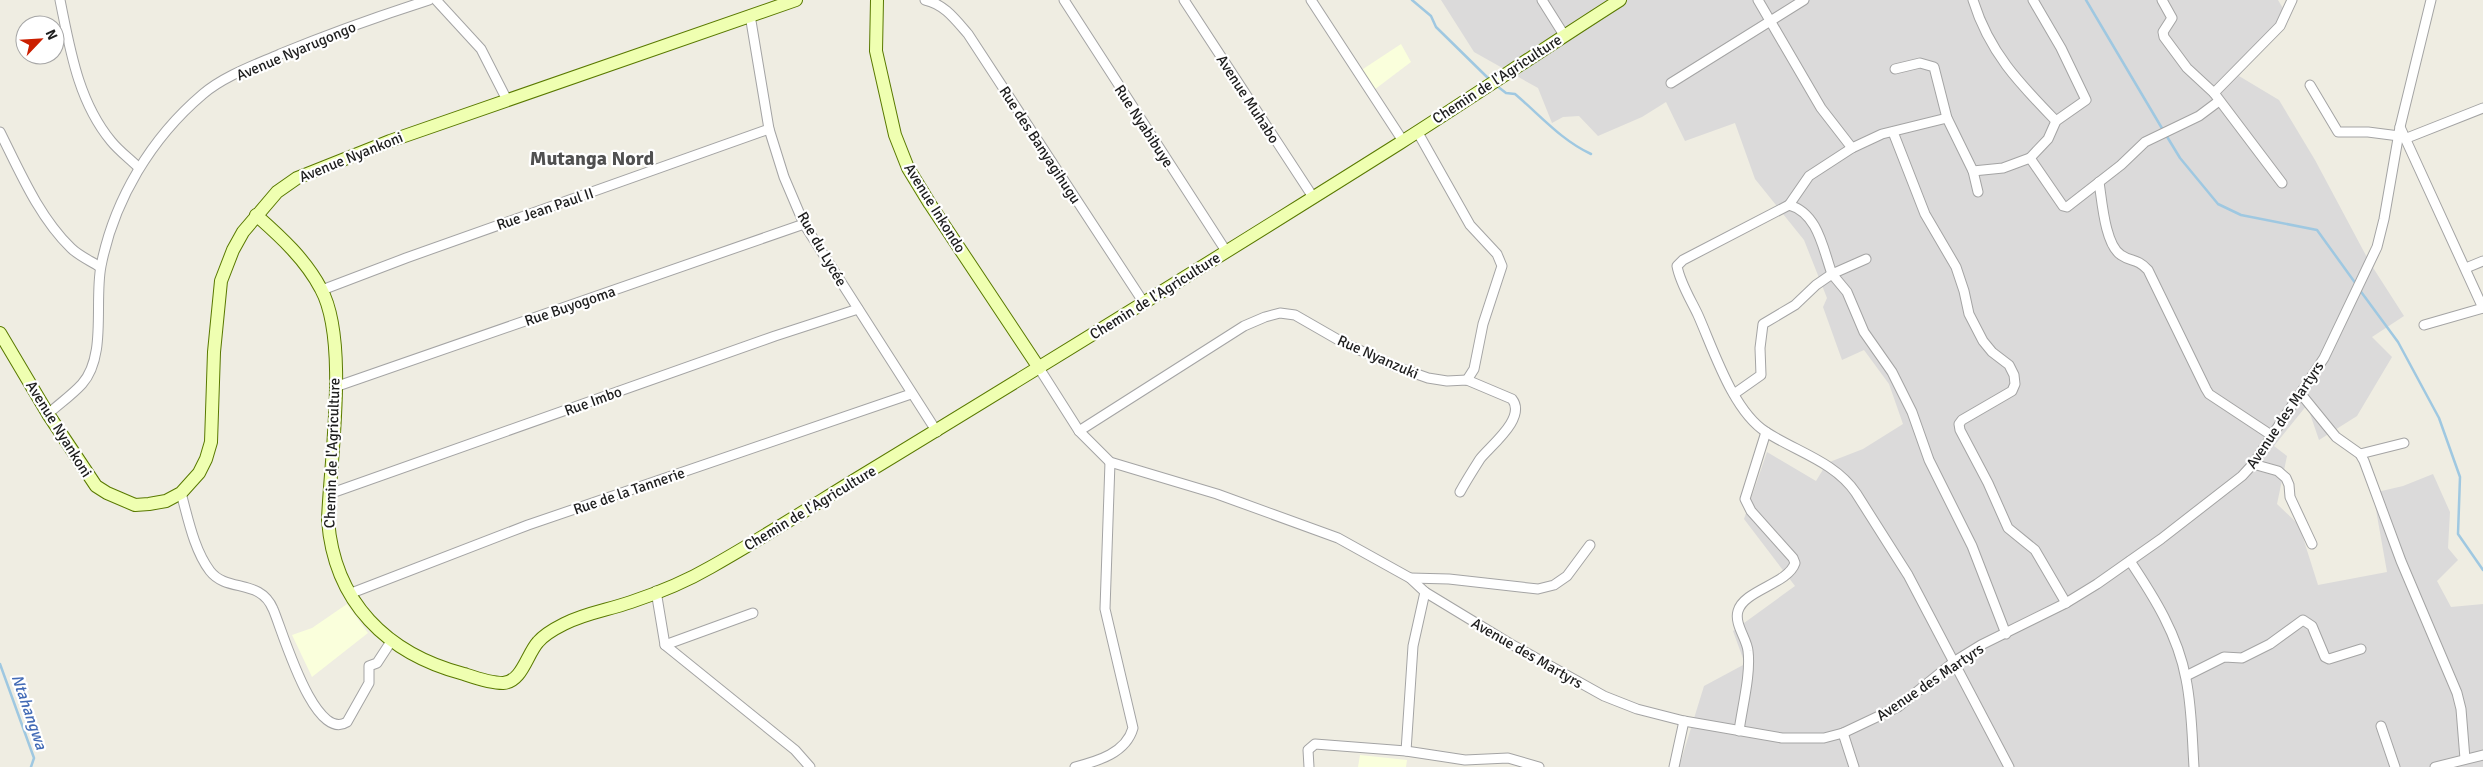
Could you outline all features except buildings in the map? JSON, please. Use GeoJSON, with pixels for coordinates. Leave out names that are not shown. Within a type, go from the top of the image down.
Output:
{"type":"FeatureCollection","features":[{"type":"Feature","properties":{"kind":"street"},"geometry":{"type":"LineString","coordinates":[[60,0],[74,70],[92,112],[111,142],[139,168]]}},
{"type":"Feature","properties":{"kind":"street","name":"Avenue Nyarugongo"},"geometry":{"type":"LineString","coordinates":[[48,414],[83,383],[95,355],[100,267],[115,217],[126,190],[139,168],[176,120],[204,93],[251,66],[378,16],[429,0]]}},
{"type":"Feature","properties":{"kind":"street"},"geometry":{"type":"LineString","coordinates":[[436,0],[481,49],[507,100]]}},
{"type":"Feature","properties":{"kind":"street","name":"Avenue Nyankoni"},"geometry":{"type":"LineString","coordinates":[[0,333],[83,470],[96,486],[107,493],[135,504],[166,501],[181,493],[199,473],[206,459],[211,442],[214,352],[221,281],[233,250],[256,215],[277,192],[297,178],[390,141],[796,0]]}},
{"type":"Feature","properties":{"kind":"street","name":"Avenue Inkondo"},"geometry":{"type":"LineString","coordinates":[[877,0],[876,51],[895,135],[908,168],[1039,368]]}},
{"type":"Feature","properties":{"kind":"street","name":"Rue des Banyagihugu"},"geometry":{"type":"LineString","coordinates":[[925,0],[935,2],[950,14],[968,34],[1144,303]]}},
{"type":"Feature","properties":{"kind":"street","name":"Rue Nyabibuye"},"geometry":{"type":"LineString","coordinates":[[1064,0],[1226,251]]}},
{"type":"Feature","properties":{"kind":"street","name":"Avenue Muhabo"},"geometry":{"type":"LineString","coordinates":[[1184,0],[1313,197]]}},
{"type":"Feature","properties":{"kind":"street"},"geometry":{"type":"LineString","coordinates":[[1311,0],[1403,141]]}},
{"type":"Feature","properties":{"kind":"street"},"geometry":{"type":"LineString","coordinates":[[1542,0],[1564,35]]}},
{"type":"Feature","properties":{"kind":"street","name":"Chemin de l'Agriculture"},"geometry":{"type":"LineString","coordinates":[[256,215],[293,250],[322,290],[333,328],[335,387],[329,494],[329,541],[336,567],[349,594],[369,621],[392,640],[428,662],[447,670],[481,679],[508,682],[516,677],[537,643],[548,633],[582,615],[631,602],[706,570],[937,432],[1144,303],[1403,141],[1620,0]]}},
{"type":"Feature","properties":{"kind":"street"},"geometry":{"type":"LineString","coordinates":[[1758,0],[1816,100],[1852,148]]}},
{"type":"Feature","properties":{"kind":"street"},"geometry":{"type":"LineString","coordinates":[[1671,83],[1804,0]]}},
{"type":"Feature","properties":{"kind":"street"},"geometry":{"type":"LineString","coordinates":[[1973,0],[1978,17],[2005,67],[2056,121]]}},
{"type":"Feature","properties":{"kind":"street"},"geometry":{"type":"LineString","coordinates":[[1974,171],[2003,168],[2030,158],[2048,139],[2056,121],[2084,102],[2086,96],[2033,0]]}},
{"type":"Feature","properties":{"kind":"street"},"geometry":{"type":"LineString","coordinates":[[2162,0],[2172,18],[2163,32],[2164,37],[2187,68],[2214,93],[2282,183]]}},
{"type":"Feature","properties":{"kind":"street","name":"Avenue des Martyrs"},"geometry":{"type":"LineString","coordinates":[[1039,368],[1079,431],[1110,462],[1216,494],[1338,538],[1410,578],[1425,592],[1559,672],[1604,696],[1637,709],[1684,721],[1739,731],[1800,739],[1824,738],[1843,733],[1898,707],[1955,661],[2066,603],[2130,560],[2229,487],[2254,464],[2271,435],[2324,358],[2377,247],[2431,0]]}},
{"type":"Feature","properties":{"kind":"street"},"geometry":{"type":"LineString","coordinates":[[2214,93],[2280,26],[2289,2]]}},
{"type":"Feature","properties":{"kind":"street","name":"Rue du Lycée"},"geometry":{"type":"LineString","coordinates":[[750,16],[769,130],[784,177],[804,224],[937,432]]}},
{"type":"Feature","properties":{"kind":"street"},"geometry":{"type":"LineString","coordinates":[[1895,69],[1920,63],[1934,67],[1947,118],[1974,171],[1978,192]]}},
{"type":"Feature","properties":{"kind":"street"},"geometry":{"type":"LineString","coordinates":[[2310,86],[2338,132],[2402,134],[2483,108]]}},
{"type":"Feature","properties":{"kind":"street"},"geometry":{"type":"LineString","coordinates":[[2030,158],[2063,206],[2067,207],[2145,142],[2199,116],[2219,101]]}},
{"type":"Feature","properties":{"kind":"street"},"geometry":{"type":"LineString","coordinates":[[1947,118],[1882,134],[1852,148],[1809,176],[1789,206],[1683,260],[1677,266],[1734,394],[1750,419],[1766,432],[1810,458],[1835,469],[1847,480],[1900,562],[1955,661],[2009,767]]}},
{"type":"Feature","properties":{"kind":"street","name":"Rue Jean Paul II"},"geometry":{"type":"LineString","coordinates":[[322,290],[415,254],[769,130]]}},
{"type":"Feature","properties":{"kind":"street"},"geometry":{"type":"LineString","coordinates":[[0,132],[28,188],[50,224],[72,249],[100,267]]}},
{"type":"Feature","properties":{"kind":"street"},"geometry":{"type":"LineString","coordinates":[[1417,132],[1470,225],[1497,254],[1502,266],[1483,324],[1474,369],[1467,380],[1512,399],[1516,404],[1516,410],[1504,436],[1480,460],[1460,492]]}},
{"type":"Feature","properties":{"kind":"street"},"geometry":{"type":"LineString","coordinates":[[1893,132],[1925,214],[1956,267],[1969,314],[1992,352],[2009,365],[2014,375],[2016,384],[2012,391],[1962,420],[1959,424],[1960,430],[1988,483],[2008,528],[2035,550],[2066,603]]}},
{"type":"Feature","properties":{"kind":"street"},"geometry":{"type":"LineString","coordinates":[[2402,134],[2483,308],[2424,325]]}},
{"type":"Feature","properties":{"kind":"street"},"geometry":{"type":"LineString","coordinates":[[2099,182],[2104,215],[2112,241],[2119,254],[2141,263],[2148,270],[2206,390],[2209,394],[2271,435]]}},
{"type":"Feature","properties":{"kind":"street"},"geometry":{"type":"LineString","coordinates":[[1789,206],[1807,214],[1813,223],[1832,274],[1847,292],[1864,332],[1892,372],[1912,412],[1929,460],[1972,546],[2006,634]]}},
{"type":"Feature","properties":{"kind":"street","name":"Rue Buyogoma"},"geometry":{"type":"LineString","coordinates":[[335,387],[804,224]]}},
{"type":"Feature","properties":{"kind":"street"},"geometry":{"type":"LineString","coordinates":[[1734,394],[1762,375],[1760,348],[1763,324],[1772,317],[1796,305],[1816,285],[1832,274],[1866,259]]}},
{"type":"Feature","properties":{"kind":"street"},"geometry":{"type":"LineString","coordinates":[[2466,268],[2483,261]]}},
{"type":"Feature","properties":{"kind":"street","name":"Rue Imbo"},"geometry":{"type":"LineString","coordinates":[[329,494],[765,339],[858,310]]}},
{"type":"Feature","properties":{"kind":"street","name":"Rue Nyanzuki"},"geometry":{"type":"LineString","coordinates":[[1079,431],[1244,326],[1280,313],[1295,315],[1342,342],[1394,366],[1428,378],[1447,381],[1467,380]]}},
{"type":"Feature","properties":{"kind":"street","name":"Rue de la Tannerie"},"geometry":{"type":"LineString","coordinates":[[349,594],[528,525],[911,394]]}},
{"type":"Feature","properties":{"kind":"street"},"geometry":{"type":"LineString","coordinates":[[2301,394],[2336,437],[2360,454],[2364,461],[2402,561],[2458,693],[2465,759]]}},
{"type":"Feature","properties":{"kind":"street"},"geometry":{"type":"LineString","coordinates":[[1739,731],[1749,653],[1737,620],[1737,612],[1742,603],[1788,572],[1795,563],[1793,558],[1751,511],[1745,499],[1766,432]]}},
{"type":"Feature","properties":{"kind":"street"},"geometry":{"type":"LineString","coordinates":[[2360,454],[2404,443]]}},
{"type":"Feature","properties":{"kind":"street"},"geometry":{"type":"LineString","coordinates":[[1075,767],[1112,754],[1125,746],[1131,738],[1133,728],[1105,609],[1110,462]]}},
{"type":"Feature","properties":{"kind":"street"},"geometry":{"type":"LineString","coordinates":[[2254,464],[2278,471],[2286,478],[2292,502],[2312,544]]}},
{"type":"Feature","properties":{"kind":"street"},"geometry":{"type":"LineString","coordinates":[[181,493],[197,547],[211,572],[221,580],[254,589],[269,599],[303,686],[319,711],[330,722],[337,725],[347,722],[369,683],[369,666],[377,662],[392,640]]}},
{"type":"Feature","properties":{"kind":"street"},"geometry":{"type":"LineString","coordinates":[[1410,578],[1449,579],[1538,589],[1554,585],[1567,576],[1590,545]]}},
{"type":"Feature","properties":{"kind":"street"},"geometry":{"type":"LineString","coordinates":[[2130,560],[2162,613],[2186,676],[2193,722],[2194,767]]}},
{"type":"Feature","properties":{"kind":"street"},"geometry":{"type":"LineString","coordinates":[[656,592],[665,645],[795,750],[810,767]]}},
{"type":"Feature","properties":{"kind":"street"},"geometry":{"type":"LineString","coordinates":[[1406,751],[1413,646],[1425,592]]}},
{"type":"Feature","properties":{"kind":"street"},"geometry":{"type":"LineString","coordinates":[[665,645],[753,613]]}},
{"type":"Feature","properties":{"kind":"street"},"geometry":{"type":"LineString","coordinates":[[2186,676],[2224,657],[2242,658],[2263,648],[2304,620],[2312,626],[2326,657],[2330,659],[2361,649]]}},
{"type":"Feature","properties":{"kind":"street"},"geometry":{"type":"LineString","coordinates":[[1674,767],[1684,721]]}},
{"type":"Feature","properties":{"kind":"street"},"geometry":{"type":"LineString","coordinates":[[2381,726],[2395,767]]}},
{"type":"Feature","properties":{"kind":"street"},"geometry":{"type":"LineString","coordinates":[[1843,733],[1854,767]]}},
{"type":"Feature","properties":{"kind":"street"},"geometry":{"type":"LineString","coordinates":[[1309,767],[1308,750],[1315,744],[1406,751],[1465,760],[1508,758],[1539,767]]}},
{"type":"Feature","properties":{"kind":"street"},"geometry":{"type":"LineString","coordinates":[[2435,767],[2483,755]]}},
{"type":"Feature","properties":{"kind":"shaded area"},"geometry":{"type":"Polygon","coordinates":[[[1441,0],[2278,0],[2287,15],[2239,76],[2279,100],[2315,160],[2370,263],[2404,316],[2372,337],[2392,357],[2357,416],[2319,440],[2307,405],[2274,446],[2287,456],[2277,504],[2299,525],[2318,585],[2387,572],[2373,493],[2403,486],[2433,474],[2450,512],[2448,548],[2458,560],[2437,581],[2451,607],[2483,604],[2483,767],[1679,767],[1704,686],[1745,664],[1733,631],[1795,586],[1744,519],[1767,452],[1816,481],[1827,463],[1863,449],[1903,424],[1889,384],[1864,350],[1842,360],[1823,307],[1827,298],[1804,240],[1755,179],[1735,123],[1685,141],[1666,102],[1642,117],[1598,136],[1579,116],[1563,117],[1552,123],[1538,88],[1474,52],[1441,0]]]}},
{"type":"Feature","properties":{"kind":"shaded area"},"geometry":{"type":"Polygon","coordinates":[[[1401,44],[1411,62],[1374,90],[1360,71],[1401,44]]]}},
{"type":"Feature","properties":{"kind":"shaded area"},"geometry":{"type":"Polygon","coordinates":[[[347,604],[368,633],[312,677],[292,635],[312,628],[347,604]]]}},
{"type":"Feature","properties":{"kind":"shaded area"},"geometry":{"type":"Polygon","coordinates":[[[1360,755],[1407,760],[1406,767],[1358,767],[1360,755]]]}},
{"type":"Feature","properties":{"kind":"waterway"},"geometry":{"type":"LineString","coordinates":[[1412,0],[1431,16],[1436,27],[1489,79]]}},
{"type":"Feature","properties":{"kind":"waterway"},"geometry":{"type":"LineString","coordinates":[[2086,0],[2163,130]]}},
{"type":"Feature","properties":{"kind":"waterway"},"geometry":{"type":"LineString","coordinates":[[1497,86],[1506,93],[1515,94],[1561,135],[1591,154]]}},
{"type":"Feature","properties":{"kind":"waterway"},"geometry":{"type":"LineString","coordinates":[[2166,135],[2180,158],[2218,204],[2241,215],[2317,230],[2356,284]]}},
{"type":"Feature","properties":{"kind":"waterway"},"geometry":{"type":"LineString","coordinates":[[2359,289],[2398,342],[2439,418],[2460,477],[2458,534],[2483,570]]}},
{"type":"Feature","properties":{"kind":"waterway","name":"Ntahangwa"},"geometry":{"type":"LineString","coordinates":[[0,664],[34,758],[31,767]]}},
{"type":"Feature","properties":{"kind":"district","name":"Mutanga Nord"},"geometry":{"type":"Point","coordinates":[592,158]}}]}
